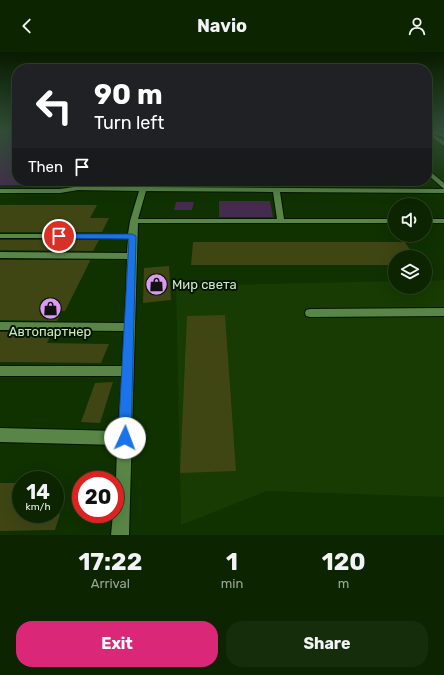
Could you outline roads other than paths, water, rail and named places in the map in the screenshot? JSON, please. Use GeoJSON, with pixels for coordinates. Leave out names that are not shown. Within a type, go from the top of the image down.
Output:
{"type":"FeatureCollection","features":[{"type":"Feature","properties":{"kind":"main road"},"geometry":{"type":"LineString","coordinates":[[432,176],[444,187]]}},
{"type":"Feature","properties":{"kind":"main road"},"geometry":{"type":"LineString","coordinates":[[0,191],[60,191],[75,186]]}},
{"type":"Feature","properties":{"kind":"main road"},"geometry":{"type":"LineString","coordinates":[[120,535],[130,327],[132,236],[134,221],[144,186]]}},
{"type":"Feature","properties":{"kind":"main road"},"geometry":{"type":"LineString","coordinates":[[170,186],[276,190],[444,191]]}},
{"type":"Feature","properties":{"kind":"main road"},"geometry":{"type":"LineString","coordinates":[[276,190],[281,221]]}},
{"type":"Feature","properties":{"kind":"main road"},"geometry":{"type":"LineString","coordinates":[[134,221],[388,221]]}},
{"type":"Feature","properties":{"kind":"main road"},"geometry":{"type":"LineString","coordinates":[[432,221],[444,221]]}},
{"type":"Feature","properties":{"kind":"main road"},"geometry":{"type":"LineString","coordinates":[[0,236],[132,236]]}},
{"type":"Feature","properties":{"kind":"main road"},"geometry":{"type":"LineString","coordinates":[[0,255],[132,256]]}},
{"type":"Feature","properties":{"kind":"main road"},"geometry":{"type":"LineString","coordinates":[[310,312],[444,312]]}},
{"type":"Feature","properties":{"kind":"main road"},"geometry":{"type":"LineString","coordinates":[[0,326],[130,327]]}},
{"type":"Feature","properties":{"kind":"main road"},"geometry":{"type":"LineString","coordinates":[[0,371],[127,371]]}},
{"type":"Feature","properties":{"kind":"main road"},"geometry":{"type":"LineString","coordinates":[[0,435],[125,438]]}},
{"type":"Feature","properties":{"kind":"place","name":"Мир света"},"geometry":{"type":"Point","coordinates":[157,284]}},
{"type":"Feature","properties":{"kind":"place","name":"Автопартнер"},"geometry":{"type":"Point","coordinates":[50,309]}}]}
